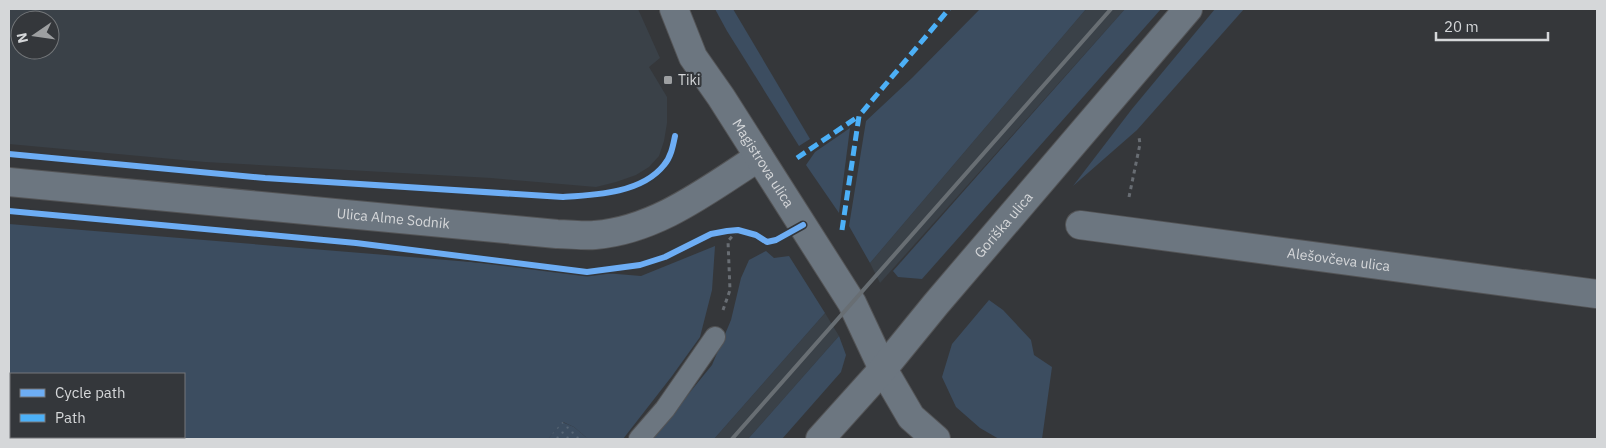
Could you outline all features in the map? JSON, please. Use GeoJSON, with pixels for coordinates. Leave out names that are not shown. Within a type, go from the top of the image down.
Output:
{"type":"FeatureCollection","features":[{"type":"Feature","properties":{"kind":"street","name":"Magistrova ulica"},"geometry":{"type":"LineString","coordinates":[[674,9],[693,57],[722,97],[852,303],[883,369],[912,417],[936,439]]}},
{"type":"Feature","properties":{"kind":"street","name":"Goriška ulica"},"geometry":{"type":"LineString","coordinates":[[820,439],[883,369],[936,304],[1188,9]]}},
{"type":"Feature","properties":{"kind":"street","name":"Ulica Alme Sodnik"},"geometry":{"type":"LineString","coordinates":[[9,182],[538,232],[595,235],[637,226],[654,220],[684,205],[759,157]]}},
{"type":"Feature","properties":{"kind":"street","name":"Alešovčeva ulica"},"geometry":{"type":"LineString","coordinates":[[1080,225],[1597,294]]}},
{"type":"Feature","properties":{"kind":"lane"},"geometry":{"type":"LineString","coordinates":[[639,439],[665,409],[715,337]]}},
{"type":"Feature","properties":{"kind":"path"},"geometry":{"type":"LineString","coordinates":[[1122,230],[1140,144],[1139,137]]}},
{"type":"Feature","properties":{"kind":"path"},"geometry":{"type":"LineString","coordinates":[[715,337],[730,290],[728,241],[738,230]]}},
{"type":"Feature","properties":{"kind":"shaded area"},"geometry":{"type":"Polygon","coordinates":[[[9,9],[638,9],[660,58],[649,67],[667,97],[667,123],[659,156],[649,167],[636,175],[596,187],[491,178],[205,162],[9,144],[9,9]]]}},
{"type":"Feature","properties":{"kind":"shaded area"},"geometry":{"type":"Polygon","coordinates":[[[715,9],[733,9],[810,139],[799,146],[715,9]]]}},
{"type":"Feature","properties":{"kind":"shaded area"},"geometry":{"type":"Polygon","coordinates":[[[980,9],[1086,9],[870,263],[849,226],[866,121],[912,78],[980,9]]]}},
{"type":"Feature","properties":{"kind":"shaded area"},"geometry":{"type":"Polygon","coordinates":[[[1086,9],[1125,9],[880,283],[870,263],[1086,9]]]}},
{"type":"Feature","properties":{"kind":"shaded area"},"geometry":{"type":"Polygon","coordinates":[[[1125,9],[1161,9],[922,279],[898,277],[893,271],[1125,9]]]}},
{"type":"Feature","properties":{"kind":"shaded area"},"geometry":{"type":"Polygon","coordinates":[[[1215,9],[1244,9],[1137,130],[1073,186],[1132,109],[1215,9]]]}},
{"type":"Feature","properties":{"kind":"shaded area"},"geometry":{"type":"Polygon","coordinates":[[[850,128],[839,213],[806,165],[815,152],[850,128]]]}},
{"type":"Feature","properties":{"kind":"shaded area"},"geometry":{"type":"Polygon","coordinates":[[[9,224],[641,276],[715,246],[712,290],[700,337],[623,439],[588,439],[574,427],[563,422],[548,439],[9,439],[9,224]]]}},
{"type":"Feature","properties":{"kind":"shaded area"},"geometry":{"type":"Polygon","coordinates":[[[766,251],[774,258],[789,256],[825,313],[714,439],[652,439],[712,365],[731,320],[741,278],[749,260],[766,251]]]}},
{"type":"Feature","properties":{"kind":"shaded area"},"geometry":{"type":"Polygon","coordinates":[[[989,300],[1003,310],[1031,340],[1034,355],[1052,367],[1042,439],[999,439],[980,428],[956,407],[942,377],[952,344],[989,300]]]}},
{"type":"Feature","properties":{"kind":"shaded area"},"geometry":{"type":"Polygon","coordinates":[[[825,313],[839,336],[748,439],[714,439],[825,313]]]}},
{"type":"Feature","properties":{"kind":"shaded area"},"geometry":{"type":"Polygon","coordinates":[[[839,336],[846,355],[841,372],[782,439],[748,439],[839,336]]]}},
{"type":"Feature","properties":{"kind":"shaded area"},"geometry":{"type":"Polygon","coordinates":[[[562,422],[574,427],[588,439],[548,439],[562,422]]]}},
{"type":"Feature","properties":{"kind":"railway"},"geometry":{"type":"LineString","coordinates":[[732,439],[1111,9]]}},
{"type":"Feature","properties":{"kind":"marked path"},"geometry":{"type":"LineString","coordinates":[[842,230],[859,116],[949,9]]}},
{"type":"Feature","properties":{"kind":"marked path"},"geometry":{"type":"LineString","coordinates":[[797,158],[859,116]]}},
{"type":"Feature","properties":{"kind":"cycle path"},"geometry":{"type":"LineString","coordinates":[[9,154],[265,178],[563,197],[618,191],[644,182],[664,165],[671,151],[675,136]]}},
{"type":"Feature","properties":{"kind":"cycle path"},"geometry":{"type":"LineString","coordinates":[[9,211],[356,243],[587,272],[640,265],[665,257],[711,234],[738,230],[756,235],[767,242],[776,240],[803,225]]}},
{"type":"Feature","properties":{"kind":"place","name":"Tiki"},"geometry":{"type":"Point","coordinates":[668,80]}}]}
